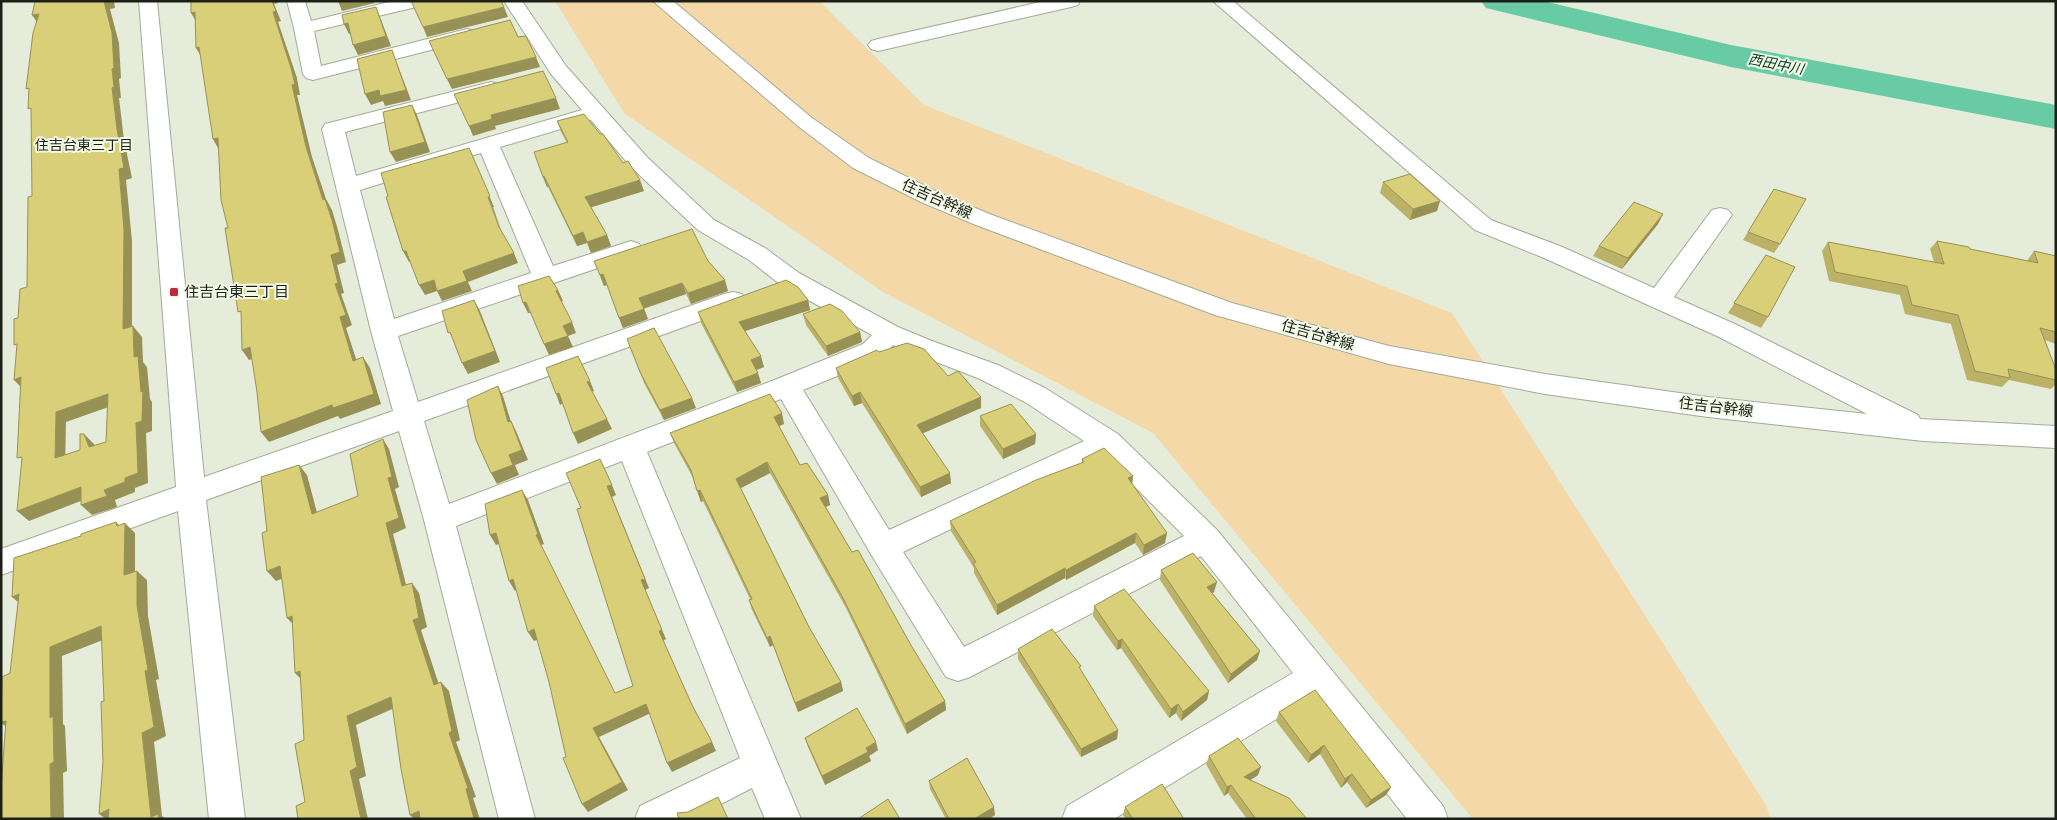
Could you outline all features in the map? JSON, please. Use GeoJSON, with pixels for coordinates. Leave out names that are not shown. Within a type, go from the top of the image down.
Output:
{"type":"FeatureCollection","features":[{"type":"Feature","properties":{"kind":"street"},"geometry":{"type":"LineString","coordinates":[[148,1],[191,494],[227,819]]}},
{"type":"Feature","properties":{"kind":"street"},"geometry":{"type":"LineString","coordinates":[[296,1],[304,28],[313,74],[486,30]]}},
{"type":"Feature","properties":{"kind":"street"},"geometry":{"type":"LineString","coordinates":[[304,28],[418,1]]}},
{"type":"Feature","properties":{"kind":"street"},"geometry":{"type":"LineString","coordinates":[[513,1],[524,20],[530,26],[548,73],[594,113],[639,162],[706,225],[757,254],[790,279],[889,333],[923,348],[989,372],[1034,395],[1108,442],[1206,538],[1430,819]]}},
{"type":"Feature","properties":{"kind":"street","name":"住吉台幹線"},"geometry":{"type":"LineString","coordinates":[[662,1],[806,122],[860,163],[929,197],[984,220],[1224,309],[1388,355],[1545,384],[1708,407],[1923,430],[2056,437]]}},
{"type":"Feature","properties":{"kind":"street"},"geometry":{"type":"LineString","coordinates":[[878,45],[1071,1]]}},
{"type":"Feature","properties":{"kind":"street"},"geometry":{"type":"LineString","coordinates":[[1222,1],[1483,225],[1552,252],[1728,331],[1923,430]]}},
{"type":"Feature","properties":{"kind":"street"},"geometry":{"type":"LineString","coordinates":[[505,25],[524,20]]}},
{"type":"Feature","properties":{"kind":"street"},"geometry":{"type":"LineString","coordinates":[[511,83],[333,130],[384,331],[439,520],[517,819]]}},
{"type":"Feature","properties":{"kind":"street"},"geometry":{"type":"LineString","coordinates":[[348,186],[594,113]]}},
{"type":"Feature","properties":{"kind":"street"},"geometry":{"type":"LineString","coordinates":[[488,144],[545,277]]}},
{"type":"Feature","properties":{"kind":"street"},"geometry":{"type":"LineString","coordinates":[[1658,300],[1720,215]]}},
{"type":"Feature","properties":{"kind":"street"},"geometry":{"type":"LineString","coordinates":[[677,234],[706,225]]}},
{"type":"Feature","properties":{"kind":"street"},"geometry":{"type":"LineString","coordinates":[[384,331],[649,243]]}},
{"type":"Feature","properties":{"kind":"street"},"geometry":{"type":"LineString","coordinates":[[1,562],[409,418],[790,279]]}},
{"type":"Feature","properties":{"kind":"street"},"geometry":{"type":"LineString","coordinates":[[439,520],[787,386],[872,351],[889,333]]}},
{"type":"Feature","properties":{"kind":"street"},"geometry":{"type":"LineString","coordinates":[[787,386],[883,547],[958,666],[1206,538]]}},
{"type":"Feature","properties":{"kind":"street"},"geometry":{"type":"LineString","coordinates":[[883,547],[1108,442]]}},
{"type":"Feature","properties":{"kind":"street"},"geometry":{"type":"LineString","coordinates":[[630,446],[783,819]]}},
{"type":"Feature","properties":{"kind":"street"},"geometry":{"type":"LineString","coordinates":[[1080,819],[1317,676]]}},
{"type":"Feature","properties":{"kind":"street"},"geometry":{"type":"LineString","coordinates":[[653,819],[760,766]]}},
{"type":"Feature","properties":{"kind":"shaded area"},"geometry":{"type":"Polygon","coordinates":[[[555,1],[819,1],[924,105],[1452,313],[1766,805],[1771,819],[1473,819],[1153,433],[883,292],[624,113],[555,1]]]}},
{"type":"Feature","properties":{"kind":"building"},"geometry":{"type":"Polygon","coordinates":[[[35,1],[104,1],[112,33],[114,87],[112,88],[124,168],[119,169],[124,230],[123,329],[133,326],[134,357],[138,356],[141,392],[143,391],[142,421],[136,423],[138,473],[125,478],[125,482],[104,490],[107,496],[81,505],[81,487],[17,511],[22,457],[17,458],[21,377],[14,380],[17,344],[14,345],[14,319],[18,318],[20,289],[27,287],[28,197],[32,196],[31,108],[28,109],[29,88],[26,89],[33,33],[39,14],[32,15],[35,1]],[[108,394],[56,412],[55,458],[80,450],[80,434],[84,434],[89,447],[106,442],[108,394]]]}},
{"type":"Feature","properties":{"kind":"building"},"geometry":{"type":"Polygon","coordinates":[[[191,1],[272,1],[276,11],[273,12],[295,84],[292,85],[306,147],[323,200],[325,199],[332,220],[340,252],[331,255],[338,283],[335,284],[346,315],[340,317],[353,361],[363,357],[374,394],[333,408],[332,405],[261,432],[250,347],[242,350],[241,311],[238,312],[225,228],[228,228],[221,200],[218,138],[213,139],[199,47],[196,48],[195,12],[191,13],[191,1]]]}},
{"type":"Feature","properties":{"kind":"building"},"geometry":{"type":"Polygon","coordinates":[[[411,1],[501,1],[504,7],[423,27],[411,1]]]}},
{"type":"Feature","properties":{"kind":"building"},"geometry":{"type":"Polygon","coordinates":[[[376,7],[386,36],[353,45],[348,23],[344,24],[342,15],[376,7]]]}},
{"type":"Feature","properties":{"kind":"building"},"geometry":{"type":"Polygon","coordinates":[[[510,20],[518,37],[526,36],[536,57],[447,79],[429,41],[510,20]]]}},
{"type":"Feature","properties":{"kind":"building"},"geometry":{"type":"Polygon","coordinates":[[[392,50],[406,90],[380,96],[379,90],[365,94],[357,59],[392,50]]]}},
{"type":"Feature","properties":{"kind":"building"},"geometry":{"type":"Polygon","coordinates":[[[543,71],[556,98],[491,115],[492,119],[469,126],[454,94],[543,71]]]}},
{"type":"Feature","properties":{"kind":"building"},"geometry":{"type":"Polygon","coordinates":[[[412,105],[425,142],[390,152],[383,112],[412,105]]]}},
{"type":"Feature","properties":{"kind":"building"},"geometry":{"type":"Polygon","coordinates":[[[584,114],[600,134],[603,134],[623,163],[628,161],[640,180],[585,197],[607,235],[587,242],[583,232],[573,236],[543,177],[534,152],[568,142],[557,121],[584,114]]]}},
{"type":"Feature","properties":{"kind":"building"},"geometry":{"type":"Polygon","coordinates":[[[469,148],[490,196],[488,197],[499,227],[514,253],[463,271],[467,281],[437,291],[434,280],[419,285],[406,251],[403,251],[386,197],[388,196],[381,173],[469,148]]]}},
{"type":"Feature","properties":{"kind":"building"},"geometry":{"type":"Polygon","coordinates":[[[1410,174],[1440,201],[1413,209],[1383,182],[1410,174]]]}},
{"type":"Feature","properties":{"kind":"building"},"geometry":{"type":"Polygon","coordinates":[[[1774,189],[1806,199],[1780,244],[1748,232],[1774,189]]]}},
{"type":"Feature","properties":{"kind":"building"},"geometry":{"type":"Polygon","coordinates":[[[1634,202],[1663,214],[1628,258],[1599,246],[1634,202]]]}},
{"type":"Feature","properties":{"kind":"building"},"geometry":{"type":"Polygon","coordinates":[[[692,229],[708,261],[725,280],[688,293],[682,283],[639,298],[644,309],[619,318],[603,274],[600,275],[594,261],[692,229]]]}},
{"type":"Feature","properties":{"kind":"building"},"geometry":{"type":"Polygon","coordinates":[[[1937,241],[2038,263],[2034,251],[2056,256],[2056,332],[2040,328],[2056,370],[2056,380],[2008,369],[2010,378],[1975,371],[1958,315],[1912,305],[1907,286],[1835,272],[1828,242],[1944,264],[1937,241]]]}},
{"type":"Feature","properties":{"kind":"building"},"geometry":{"type":"Polygon","coordinates":[[[1766,255],[1795,267],[1768,317],[1734,303],[1766,255]]]}},
{"type":"Feature","properties":{"kind":"building"},"geometry":{"type":"Polygon","coordinates":[[[549,276],[558,290],[556,291],[572,322],[563,326],[568,336],[544,344],[526,302],[523,303],[518,286],[549,276]]]}},
{"type":"Feature","properties":{"kind":"building"},"geometry":{"type":"Polygon","coordinates":[[[786,280],[798,287],[808,300],[739,322],[761,356],[751,360],[758,373],[734,382],[698,312],[786,280]]]}},
{"type":"Feature","properties":{"kind":"building"},"geometry":{"type":"Polygon","coordinates":[[[474,300],[495,351],[462,363],[450,332],[448,333],[442,311],[474,300]]]}},
{"type":"Feature","properties":{"kind":"building"},"geometry":{"type":"Polygon","coordinates":[[[830,304],[842,311],[860,332],[826,346],[803,314],[830,304]]]}},
{"type":"Feature","properties":{"kind":"building"},"geometry":{"type":"Polygon","coordinates":[[[654,328],[692,398],[660,410],[640,372],[627,339],[654,328]]]}},
{"type":"Feature","properties":{"kind":"building"},"geometry":{"type":"Polygon","coordinates":[[[907,343],[924,349],[948,376],[958,371],[981,397],[917,425],[950,473],[920,487],[860,392],[852,396],[836,368],[877,350],[879,352],[907,343]]]}},
{"type":"Feature","properties":{"kind":"building"},"geometry":{"type":"Polygon","coordinates":[[[578,356],[590,381],[587,382],[607,419],[573,433],[559,393],[556,394],[546,368],[578,356]]]}},
{"type":"Feature","properties":{"kind":"building"},"geometry":{"type":"Polygon","coordinates":[[[498,386],[508,422],[511,421],[522,450],[509,455],[513,465],[491,473],[476,440],[467,400],[498,386]]]}},
{"type":"Feature","properties":{"kind":"building"},"geometry":{"type":"Polygon","coordinates":[[[770,394],[782,413],[774,417],[800,465],[807,463],[828,495],[820,498],[852,552],[858,550],[912,647],[945,701],[905,724],[843,598],[767,462],[736,479],[809,627],[841,682],[795,703],[770,636],[767,638],[749,600],[752,599],[700,490],[697,491],[691,470],[670,433],[770,394]]]}},
{"type":"Feature","properties":{"kind":"building"},"geometry":{"type":"Polygon","coordinates":[[[1011,404],[1036,434],[1003,449],[980,416],[1011,404]]]}},
{"type":"Feature","properties":{"kind":"building"},"geometry":{"type":"Polygon","coordinates":[[[383,439],[392,477],[388,478],[399,518],[386,523],[402,586],[412,583],[419,618],[413,620],[434,685],[441,682],[452,731],[449,733],[468,788],[466,789],[474,819],[420,819],[419,811],[410,815],[401,769],[391,697],[347,716],[357,767],[350,771],[361,819],[298,819],[296,806],[305,802],[295,744],[304,740],[300,671],[295,673],[292,616],[287,618],[280,566],[267,571],[262,533],[267,531],[261,477],[299,465],[312,514],[358,496],[350,454],[383,439]]]}},
{"type":"Feature","properties":{"kind":"building"},"geometry":{"type":"Polygon","coordinates":[[[1104,448],[1133,476],[1128,478],[1167,533],[1144,545],[1136,533],[1066,570],[1065,568],[997,605],[973,563],[976,562],[950,521],[1036,480],[1084,462],[1082,459],[1104,448]]]}},
{"type":"Feature","properties":{"kind":"building"},"geometry":{"type":"Polygon","coordinates":[[[600,459],[612,485],[607,486],[645,579],[641,580],[662,630],[659,631],[692,705],[712,742],[667,763],[646,704],[593,728],[622,782],[582,804],[563,758],[566,757],[549,682],[534,629],[528,632],[513,579],[509,581],[496,533],[490,535],[485,504],[522,490],[538,534],[536,535],[615,693],[633,686],[577,509],[581,508],[566,473],[600,459]]]}},
{"type":"Feature","properties":{"kind":"building"},"geometry":{"type":"Polygon","coordinates":[[[116,522],[117,526],[125,523],[124,575],[137,571],[137,606],[148,670],[145,671],[154,727],[142,733],[151,817],[158,814],[159,819],[108,819],[109,809],[99,814],[103,762],[101,702],[104,701],[101,626],[50,647],[50,718],[53,716],[54,762],[50,764],[51,819],[1,819],[1,788],[6,721],[1,722],[2,677],[10,673],[19,594],[12,597],[14,558],[81,536],[81,534],[116,522]]]}},
{"type":"Feature","properties":{"kind":"building"},"geometry":{"type":"Polygon","coordinates":[[[1193,553],[1217,582],[1207,587],[1260,651],[1231,674],[1161,570],[1193,553]]]}},
{"type":"Feature","properties":{"kind":"building"},"geometry":{"type":"Polygon","coordinates":[[[1124,589],[1209,691],[1183,712],[1178,704],[1171,709],[1122,639],[1118,641],[1094,606],[1124,589]]]}},
{"type":"Feature","properties":{"kind":"building"},"geometry":{"type":"Polygon","coordinates":[[[1052,629],[1081,666],[1079,667],[1118,730],[1081,749],[1018,649],[1052,629]]]}},
{"type":"Feature","properties":{"kind":"building"},"geometry":{"type":"Polygon","coordinates":[[[1315,690],[1391,787],[1371,800],[1352,774],[1345,779],[1324,745],[1311,755],[1279,712],[1315,690]]]}},
{"type":"Feature","properties":{"kind":"building"},"geometry":{"type":"Polygon","coordinates":[[[857,708],[876,742],[866,748],[868,752],[822,776],[805,738],[857,708]]]}},
{"type":"Feature","properties":{"kind":"building"},"geometry":{"type":"Polygon","coordinates":[[[1238,738],[1261,767],[1244,777],[1289,798],[1307,819],[1256,819],[1231,785],[1227,787],[1209,756],[1238,738]]]}},
{"type":"Feature","properties":{"kind":"building"},"geometry":{"type":"Polygon","coordinates":[[[967,758],[994,807],[974,819],[949,819],[929,781],[967,758]]]}},
{"type":"Feature","properties":{"kind":"building"},"geometry":{"type":"Polygon","coordinates":[[[1162,784],[1184,819],[1133,819],[1125,807],[1162,784]]]}},
{"type":"Feature","properties":{"kind":"building"},"geometry":{"type":"Polygon","coordinates":[[[718,797],[728,819],[679,819],[677,813],[688,812],[718,797]]]}},
{"type":"Feature","properties":{"kind":"building"},"geometry":{"type":"Polygon","coordinates":[[[888,799],[900,819],[858,819],[888,799]]]}},
{"type":"Feature","properties":{"kind":"waterway","name":"西田中川"},"geometry":{"type":"LineString","coordinates":[[1498,1],[1731,56],[2056,117]]}},
{"type":"Feature","properties":{"kind":"place","name":"住吉台東三丁目"},"geometry":{"type":"Point","coordinates":[174,292]}},
{"type":"Feature","properties":{"kind":"district","name":"住吉台東三丁目"},"geometry":{"type":"Point","coordinates":[84,145]}}]}
